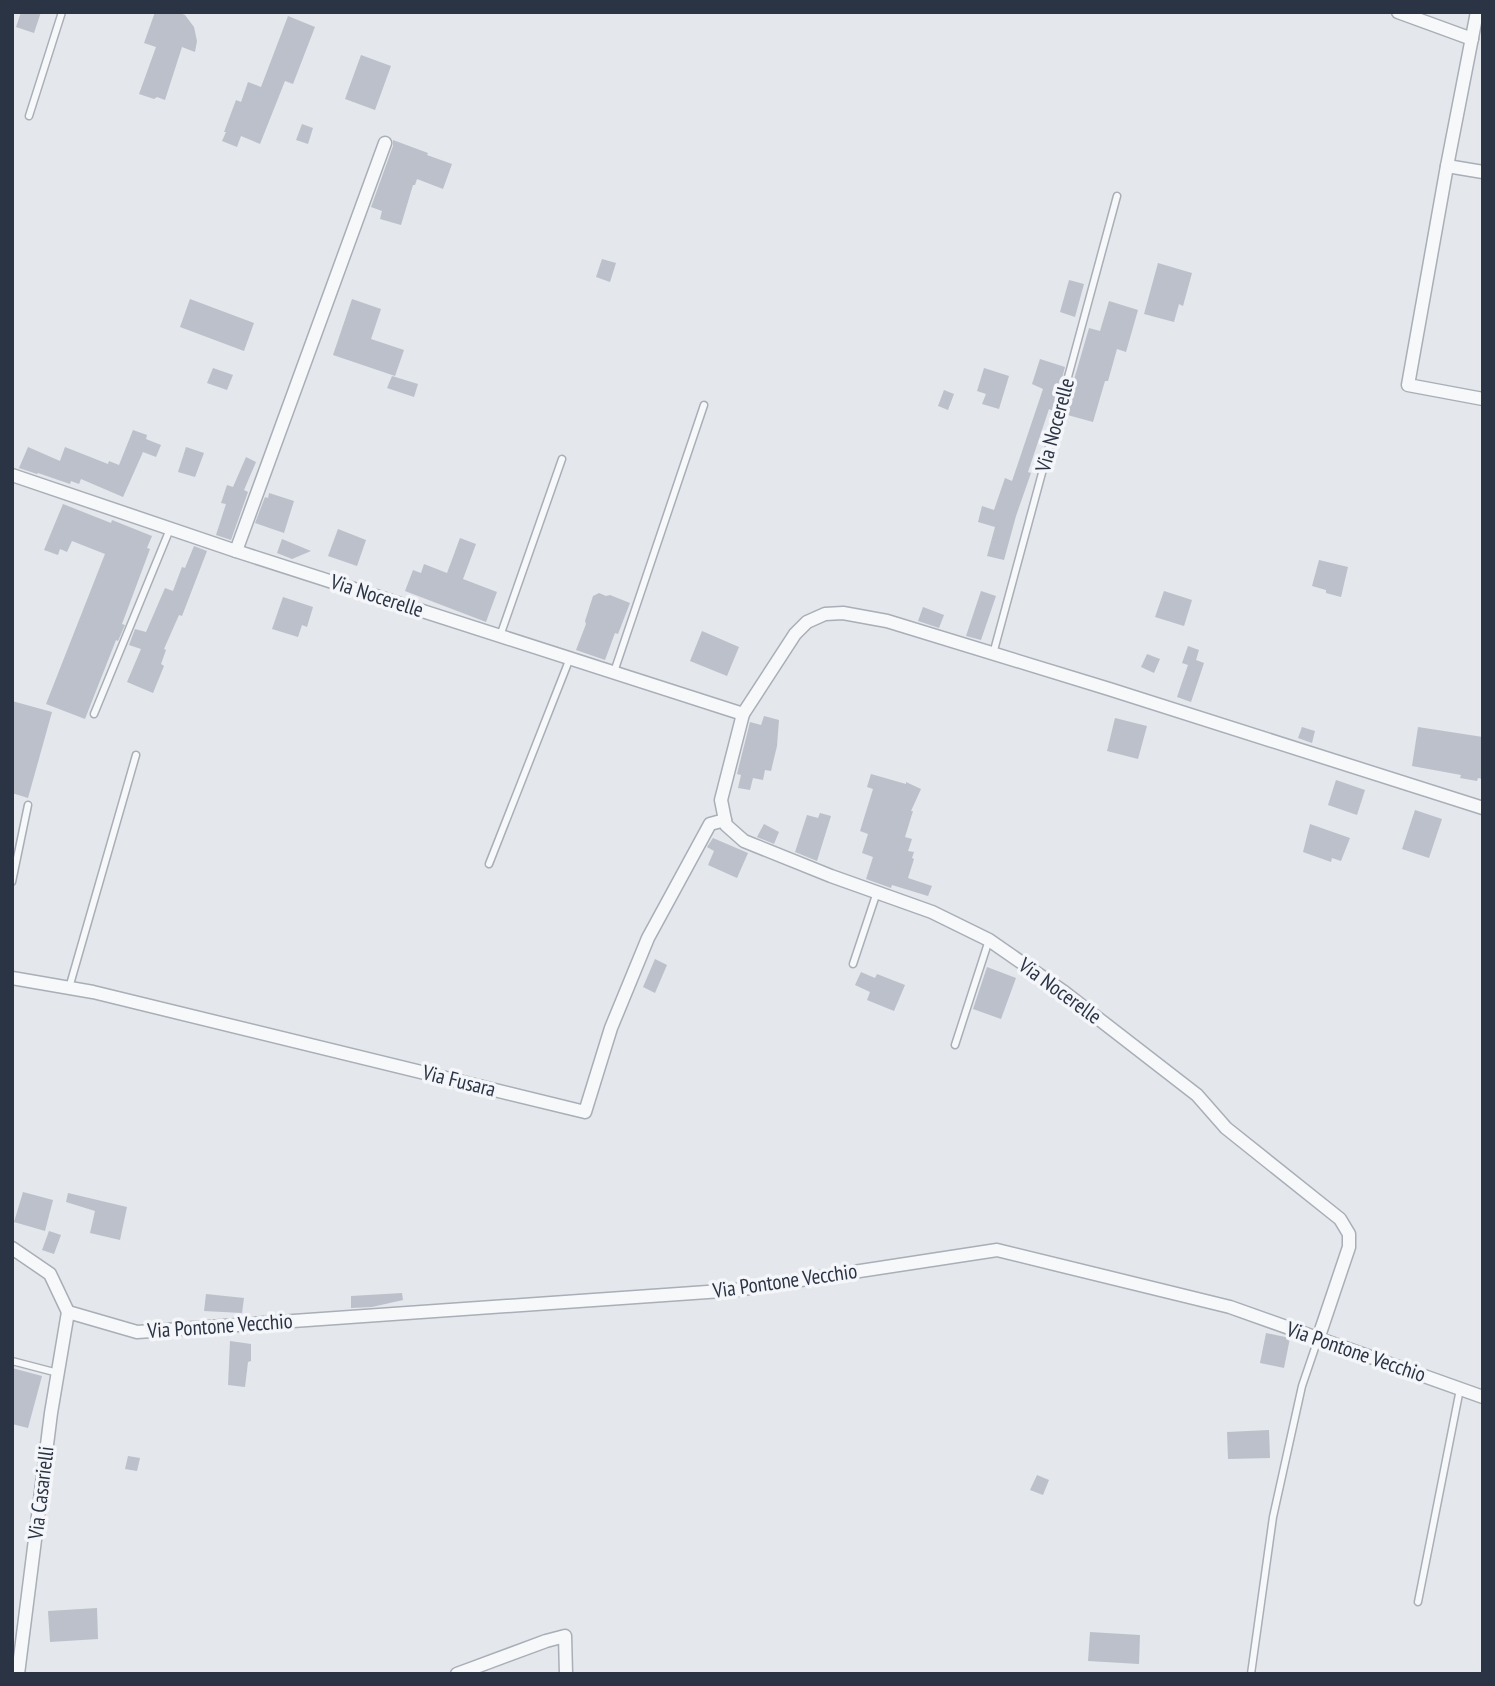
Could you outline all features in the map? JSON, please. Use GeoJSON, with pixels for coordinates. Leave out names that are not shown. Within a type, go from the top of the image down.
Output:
{"type":"FeatureCollection","features":[{"type":"Feature","properties":{"kind":"street"},"geometry":{"type":"LineString","coordinates":[[1398,12],[1472,39]]}},
{"type":"Feature","properties":{"kind":"street"},"geometry":{"type":"LineString","coordinates":[[1477,12],[1408,385],[1483,399]]}},
{"type":"Feature","properties":{"kind":"street"},"geometry":{"type":"LineString","coordinates":[[236,551],[385,143]]}},
{"type":"Feature","properties":{"kind":"street"},"geometry":{"type":"LineString","coordinates":[[1447,166],[1483,172]]}},
{"type":"Feature","properties":{"kind":"street","name":"Via Nocerelle"},"geometry":{"type":"LineString","coordinates":[[12,475],[236,551],[743,714]]}},
{"type":"Feature","properties":{"kind":"street"},"geometry":{"type":"LineString","coordinates":[[725,820],[721,800],[743,714],[795,634],[807,622],[825,614],[843,613],[887,621],[1483,808]]}},
{"type":"Feature","properties":{"kind":"street","name":"Via Nocerelle"},"geometry":{"type":"LineString","coordinates":[[725,820],[726,825],[744,841],[932,912],[989,940],[1065,992],[1197,1095],[1226,1128],[1340,1219],[1349,1234],[1349,1247],[1318,1339]]}},
{"type":"Feature","properties":{"kind":"street","name":"Via Fusara"},"geometry":{"type":"LineString","coordinates":[[12,978],[106,995],[584,1112],[611,1028],[648,938],[710,824],[725,820]]}},
{"type":"Feature","properties":{"kind":"street"},"geometry":{"type":"LineString","coordinates":[[12,1248],[50,1274],[68,1312]]}},
{"type":"Feature","properties":{"kind":"street","name":"Via Pontone Vecchio"},"geometry":{"type":"LineString","coordinates":[[68,1312],[137,1332],[736,1290],[996,1250],[1230,1307],[1483,1397]]}},
{"type":"Feature","properties":{"kind":"street","name":"Via Casarielli"},"geometry":{"type":"LineString","coordinates":[[18,1674],[51,1413],[68,1312]]}},
{"type":"Feature","properties":{"kind":"street"},"geometry":{"type":"LineString","coordinates":[[457,1674],[565,1636],[566,1674]]}},
{"type":"Feature","properties":{"kind":"lane"},"geometry":{"type":"LineString","coordinates":[[29,116],[62,12]]}},
{"type":"Feature","properties":{"kind":"lane","name":"Via Nocerelle"},"geometry":{"type":"LineString","coordinates":[[993,654],[1117,196]]}},
{"type":"Feature","properties":{"kind":"lane"},"geometry":{"type":"LineString","coordinates":[[614,673],[704,405]]}},
{"type":"Feature","properties":{"kind":"lane"},"geometry":{"type":"LineString","coordinates":[[500,636],[562,459]]}},
{"type":"Feature","properties":{"kind":"lane"},"geometry":{"type":"LineString","coordinates":[[94,714],[170,528]]}},
{"type":"Feature","properties":{"kind":"lane"},"geometry":{"type":"LineString","coordinates":[[489,864],[570,658]]}},
{"type":"Feature","properties":{"kind":"lane"},"geometry":{"type":"LineString","coordinates":[[69,988],[136,755]]}},
{"type":"Feature","properties":{"kind":"lane"},"geometry":{"type":"LineString","coordinates":[[12,882],[28,805]]}},
{"type":"Feature","properties":{"kind":"lane"},"geometry":{"type":"LineString","coordinates":[[853,964],[877,892]]}},
{"type":"Feature","properties":{"kind":"lane"},"geometry":{"type":"LineString","coordinates":[[955,1045],[989,940]]}},
{"type":"Feature","properties":{"kind":"lane"},"geometry":{"type":"LineString","coordinates":[[1251,1674],[1273,1517],[1301,1386],[1318,1339]]}},
{"type":"Feature","properties":{"kind":"lane"},"geometry":{"type":"LineString","coordinates":[[12,1362],[58,1373]]}},
{"type":"Feature","properties":{"kind":"lane"},"geometry":{"type":"LineString","coordinates":[[1418,1602],[1460,1389]]}},
{"type":"Feature","properties":{"kind":"building"},"geometry":{"type":"Polygon","coordinates":[[[21,12],[41,12],[34,33],[16,27],[21,12]]]}},
{"type":"Feature","properties":{"kind":"building"},"geometry":{"type":"Polygon","coordinates":[[[155,12],[177,12],[185,15],[194,27],[197,41],[195,52],[182,47],[165,100],[139,94],[156,47],[144,43],[155,12]]]}},
{"type":"Feature","properties":{"kind":"building"},"geometry":{"type":"Polygon","coordinates":[[[288,16],[315,27],[293,84],[285,81],[260,144],[241,136],[237,147],[222,141],[236,100],[241,102],[248,82],[261,87],[288,16]]]}},
{"type":"Feature","properties":{"kind":"building"},"geometry":{"type":"Polygon","coordinates":[[[361,55],[391,66],[375,110],[345,99],[361,55]]]}},
{"type":"Feature","properties":{"kind":"building"},"geometry":{"type":"Polygon","coordinates":[[[302,124],[313,128],[308,144],[296,140],[302,124]]]}},
{"type":"Feature","properties":{"kind":"building"},"geometry":{"type":"Polygon","coordinates":[[[393,140],[452,164],[443,189],[417,179],[401,225],[380,219],[382,211],[371,207],[393,140]]]}},
{"type":"Feature","properties":{"kind":"building"},"geometry":{"type":"Polygon","coordinates":[[[602,259],[616,263],[610,282],[596,277],[602,259]]]}},
{"type":"Feature","properties":{"kind":"building"},"geometry":{"type":"Polygon","coordinates":[[[1158,263],[1192,273],[1183,306],[1179,304],[1174,322],[1144,314],[1158,263]]]}},
{"type":"Feature","properties":{"kind":"building"},"geometry":{"type":"Polygon","coordinates":[[[1069,280],[1084,284],[1075,317],[1060,312],[1069,280]]]}},
{"type":"Feature","properties":{"kind":"building"},"geometry":{"type":"Polygon","coordinates":[[[190,299],[254,323],[244,351],[180,327],[190,299]]]}},
{"type":"Feature","properties":{"kind":"building"},"geometry":{"type":"Polygon","coordinates":[[[352,299],[381,309],[371,339],[404,350],[395,376],[333,355],[352,299]]]}},
{"type":"Feature","properties":{"kind":"building"},"geometry":{"type":"Polygon","coordinates":[[[1109,301],[1138,310],[1126,352],[1117,349],[1093,422],[1064,414],[1089,328],[1100,331],[1109,301]]]}},
{"type":"Feature","properties":{"kind":"building"},"geometry":{"type":"Polygon","coordinates":[[[1040,359],[1065,367],[1053,411],[1049,409],[1028,472],[1031,473],[1004,560],[987,556],[995,527],[978,522],[982,506],[994,510],[1005,478],[1012,481],[1043,389],[1032,384],[1040,359]]]}},
{"type":"Feature","properties":{"kind":"building"},"geometry":{"type":"Polygon","coordinates":[[[213,368],[233,375],[227,390],[207,383],[213,368]]]}},
{"type":"Feature","properties":{"kind":"building"},"geometry":{"type":"Polygon","coordinates":[[[984,368],[1009,376],[999,409],[982,404],[986,394],[977,391],[984,368]]]}},
{"type":"Feature","properties":{"kind":"building"},"geometry":{"type":"Polygon","coordinates":[[[392,376],[418,384],[414,397],[387,388],[392,376]]]}},
{"type":"Feature","properties":{"kind":"building"},"geometry":{"type":"Polygon","coordinates":[[[944,390],[954,394],[948,410],[938,406],[944,390]]]}},
{"type":"Feature","properties":{"kind":"building"},"geometry":{"type":"Polygon","coordinates":[[[133,430],[147,435],[146,439],[161,445],[156,457],[143,452],[123,497],[81,479],[79,484],[71,481],[70,484],[19,468],[28,447],[60,461],[65,447],[108,464],[109,461],[119,465],[133,430]]]}},
{"type":"Feature","properties":{"kind":"building"},"geometry":{"type":"Polygon","coordinates":[[[186,447],[204,453],[195,477],[178,472],[186,447]]]}},
{"type":"Feature","properties":{"kind":"building"},"geometry":{"type":"Polygon","coordinates":[[[246,457],[256,462],[244,490],[248,492],[231,540],[216,535],[226,504],[221,503],[227,485],[233,487],[246,457]]]}},
{"type":"Feature","properties":{"kind":"building"},"geometry":{"type":"Polygon","coordinates":[[[269,493],[294,501],[284,533],[255,523],[269,493]]]}},
{"type":"Feature","properties":{"kind":"building"},"geometry":{"type":"Polygon","coordinates":[[[63,504],[152,536],[147,548],[150,549],[122,624],[125,625],[118,641],[116,640],[85,719],[46,704],[105,554],[72,541],[67,552],[60,549],[58,555],[44,550],[63,504]]]}},
{"type":"Feature","properties":{"kind":"building"},"geometry":{"type":"Polygon","coordinates":[[[338,529],[366,540],[357,566],[328,556],[338,529]]]}},
{"type":"Feature","properties":{"kind":"building"},"geometry":{"type":"Polygon","coordinates":[[[460,538],[476,544],[463,579],[497,592],[486,622],[405,591],[413,570],[421,573],[424,564],[447,573],[460,538]]]}},
{"type":"Feature","properties":{"kind":"building"},"geometry":{"type":"Polygon","coordinates":[[[282,539],[311,551],[292,559],[277,553],[282,539]]]}},
{"type":"Feature","properties":{"kind":"building"},"geometry":{"type":"Polygon","coordinates":[[[194,546],[207,551],[182,616],[179,615],[164,649],[166,650],[161,664],[164,666],[153,693],[127,682],[141,649],[129,645],[135,629],[146,632],[165,588],[173,591],[194,546]]]}},
{"type":"Feature","properties":{"kind":"building"},"geometry":{"type":"Polygon","coordinates":[[[1319,560],[1348,567],[1341,597],[1312,586],[1319,560]]]}},
{"type":"Feature","properties":{"kind":"building"},"geometry":{"type":"Polygon","coordinates":[[[981,591],[996,596],[981,640],[966,636],[981,591]]]}},
{"type":"Feature","properties":{"kind":"building"},"geometry":{"type":"Polygon","coordinates":[[[1164,591],[1192,600],[1184,626],[1155,617],[1164,591]]]}},
{"type":"Feature","properties":{"kind":"building"},"geometry":{"type":"Polygon","coordinates":[[[599,593],[630,603],[605,660],[576,650],[593,596],[599,593]]]}},
{"type":"Feature","properties":{"kind":"building"},"geometry":{"type":"Polygon","coordinates":[[[283,597],[313,607],[307,627],[302,625],[298,637],[272,629],[283,597]]]}},
{"type":"Feature","properties":{"kind":"building"},"geometry":{"type":"Polygon","coordinates":[[[923,607],[944,615],[939,628],[918,621],[923,607]]]}},
{"type":"Feature","properties":{"kind":"building"},"geometry":{"type":"Polygon","coordinates":[[[702,631],[739,647],[727,676],[690,661],[702,631]]]}},
{"type":"Feature","properties":{"kind":"building"},"geometry":{"type":"Polygon","coordinates":[[[1188,646],[1199,650],[1196,660],[1204,663],[1191,702],[1177,697],[1188,665],[1182,663],[1188,646]]]}},
{"type":"Feature","properties":{"kind":"building"},"geometry":{"type":"Polygon","coordinates":[[[1147,654],[1160,659],[1154,673],[1141,667],[1147,654]]]}},
{"type":"Feature","properties":{"kind":"building"},"geometry":{"type":"Polygon","coordinates":[[[12,701],[52,712],[28,798],[12,793],[12,701]]]}},
{"type":"Feature","properties":{"kind":"building"},"geometry":{"type":"Polygon","coordinates":[[[764,716],[779,720],[771,771],[765,770],[763,780],[753,778],[750,790],[738,788],[741,775],[737,774],[750,722],[761,725],[764,716]]]}},
{"type":"Feature","properties":{"kind":"building"},"geometry":{"type":"Polygon","coordinates":[[[1115,718],[1147,726],[1138,759],[1107,751],[1115,718]]]}},
{"type":"Feature","properties":{"kind":"building"},"geometry":{"type":"Polygon","coordinates":[[[1302,727],[1315,731],[1312,743],[1298,738],[1302,727]]]}},
{"type":"Feature","properties":{"kind":"building"},"geometry":{"type":"Polygon","coordinates":[[[1418,727],[1483,737],[1483,779],[1478,778],[1477,781],[1460,778],[1461,775],[1412,766],[1418,727]]]}},
{"type":"Feature","properties":{"kind":"building"},"geometry":{"type":"Polygon","coordinates":[[[871,774],[906,782],[921,789],[911,811],[905,837],[912,839],[908,851],[914,852],[908,878],[932,886],[928,896],[866,879],[873,857],[862,853],[868,834],[860,831],[873,789],[867,787],[871,774]]]}},
{"type":"Feature","properties":{"kind":"building"},"geometry":{"type":"Polygon","coordinates":[[[1336,780],[1365,790],[1357,815],[1328,805],[1336,780]]]}},
{"type":"Feature","properties":{"kind":"building"},"geometry":{"type":"Polygon","coordinates":[[[1415,810],[1442,819],[1429,858],[1402,849],[1415,810]]]}},
{"type":"Feature","properties":{"kind":"building"},"geometry":{"type":"Polygon","coordinates":[[[820,813],[831,816],[817,861],[795,852],[807,815],[818,818],[820,813]]]}},
{"type":"Feature","properties":{"kind":"building"},"geometry":{"type":"Polygon","coordinates":[[[764,824],[779,832],[774,844],[757,837],[764,824]]]}},
{"type":"Feature","properties":{"kind":"building"},"geometry":{"type":"Polygon","coordinates":[[[1310,824],[1350,838],[1341,861],[1332,858],[1331,862],[1303,852],[1310,824]]]}},
{"type":"Feature","properties":{"kind":"building"},"geometry":{"type":"Polygon","coordinates":[[[713,838],[748,853],[737,878],[708,865],[714,851],[707,847],[713,838]]]}},
{"type":"Feature","properties":{"kind":"building"},"geometry":{"type":"Polygon","coordinates":[[[655,959],[667,965],[655,993],[643,987],[655,959]]]}},
{"type":"Feature","properties":{"kind":"building"},"geometry":{"type":"Polygon","coordinates":[[[987,967],[1016,978],[1001,1019],[973,1009],[987,967]]]}},
{"type":"Feature","properties":{"kind":"building"},"geometry":{"type":"Polygon","coordinates":[[[861,972],[875,978],[877,974],[905,985],[894,1011],[867,1000],[870,992],[855,985],[861,972]]]}},
{"type":"Feature","properties":{"kind":"building"},"geometry":{"type":"Polygon","coordinates":[[[23,1192],[53,1200],[45,1231],[14,1222],[23,1192]]]}},
{"type":"Feature","properties":{"kind":"building"},"geometry":{"type":"Polygon","coordinates":[[[68,1193],[127,1207],[120,1240],[90,1233],[95,1211],[66,1202],[68,1193]]]}},
{"type":"Feature","properties":{"kind":"building"},"geometry":{"type":"Polygon","coordinates":[[[49,1231],[61,1235],[54,1254],[42,1250],[49,1231]]]}},
{"type":"Feature","properties":{"kind":"building"},"geometry":{"type":"Polygon","coordinates":[[[402,1293],[403,1300],[372,1307],[351,1308],[351,1296],[402,1293]]]}},
{"type":"Feature","properties":{"kind":"building"},"geometry":{"type":"Polygon","coordinates":[[[206,1294],[244,1298],[242,1313],[204,1311],[206,1294]]]}},
{"type":"Feature","properties":{"kind":"building"},"geometry":{"type":"Polygon","coordinates":[[[1266,1333],[1290,1338],[1284,1368],[1260,1363],[1266,1333]]]}},
{"type":"Feature","properties":{"kind":"building"},"geometry":{"type":"Polygon","coordinates":[[[230,1341],[251,1344],[251,1361],[248,1362],[245,1387],[228,1385],[230,1341]]]}},
{"type":"Feature","properties":{"kind":"building"},"geometry":{"type":"Polygon","coordinates":[[[12,1368],[42,1376],[28,1428],[12,1424],[12,1368]]]}},
{"type":"Feature","properties":{"kind":"building"},"geometry":{"type":"Polygon","coordinates":[[[1269,1430],[1270,1458],[1228,1459],[1227,1432],[1269,1430]]]}},
{"type":"Feature","properties":{"kind":"building"},"geometry":{"type":"Polygon","coordinates":[[[128,1456],[140,1458],[137,1471],[125,1469],[128,1456]]]}},
{"type":"Feature","properties":{"kind":"building"},"geometry":{"type":"Polygon","coordinates":[[[1037,1475],[1049,1480],[1043,1495],[1030,1490],[1037,1475]]]}},
{"type":"Feature","properties":{"kind":"building"},"geometry":{"type":"Polygon","coordinates":[[[97,1608],[98,1639],[50,1642],[48,1611],[97,1608]]]}},
{"type":"Feature","properties":{"kind":"building"},"geometry":{"type":"Polygon","coordinates":[[[1090,1632],[1140,1635],[1139,1664],[1088,1661],[1090,1632]]]}}]}
